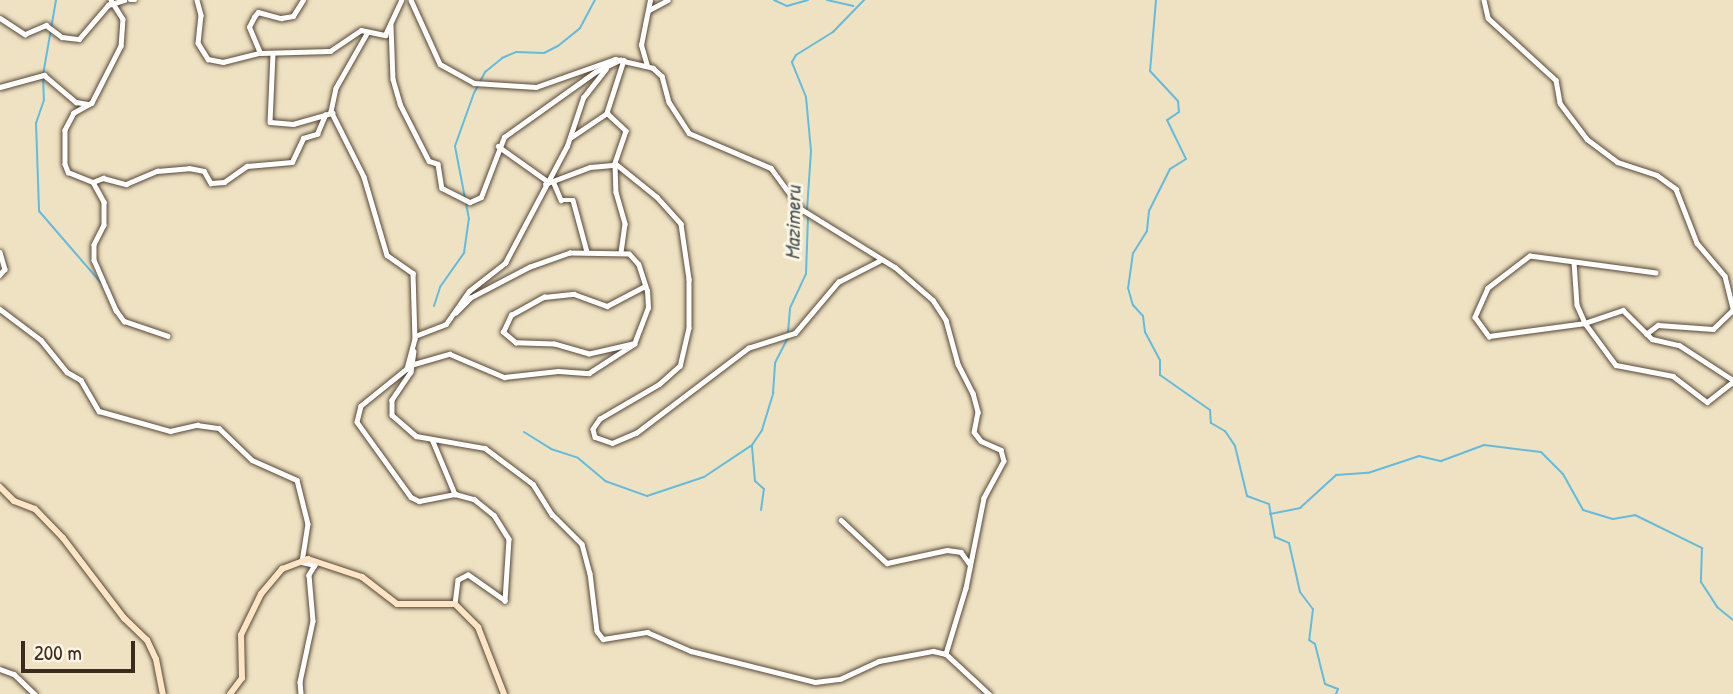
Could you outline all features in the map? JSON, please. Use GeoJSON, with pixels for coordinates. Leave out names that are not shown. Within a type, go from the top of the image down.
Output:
{"type":"FeatureCollection","features":[{"type":"Feature","properties":{"kind":"main road"},"geometry":{"type":"LineString","coordinates":[[0,487],[14,500],[35,509],[63,538],[126,620],[147,640],[156,657],[163,694]]}},
{"type":"Feature","properties":{"kind":"main road"},"geometry":{"type":"LineString","coordinates":[[230,694],[242,678],[240,635],[261,594],[282,569],[302,559],[357,575],[397,604],[455,604],[478,627],[504,694]]}},
{"type":"Feature","properties":{"kind":"street"},"geometry":{"type":"LineString","coordinates":[[0,18],[25,34],[46,25],[62,37],[79,38],[112,1],[124,0]]}},
{"type":"Feature","properties":{"kind":"street"},"geometry":{"type":"LineString","coordinates":[[197,0],[201,15],[198,43],[206,57],[228,62],[260,53],[330,51],[361,30],[385,35],[401,0]]}},
{"type":"Feature","properties":{"kind":"street"},"geometry":{"type":"LineString","coordinates":[[260,53],[249,26],[258,12],[281,18],[293,16],[303,0]]}},
{"type":"Feature","properties":{"kind":"street"},"geometry":{"type":"LineString","coordinates":[[411,0],[440,64],[474,83],[536,87],[622,60],[647,66],[660,74],[671,105],[689,133],[771,168],[796,205],[879,261],[895,267],[938,307],[973,393],[978,412],[974,432],[1004,456],[1002,470],[985,498],[946,654]]}},
{"type":"Feature","properties":{"kind":"street"},"geometry":{"type":"LineString","coordinates":[[643,0],[649,8]]}},
{"type":"Feature","properties":{"kind":"street"},"geometry":{"type":"LineString","coordinates":[[647,66],[641,45],[650,0]]}},
{"type":"Feature","properties":{"kind":"street"},"geometry":{"type":"LineString","coordinates":[[649,8],[668,0]]}},
{"type":"Feature","properties":{"kind":"street"},"geometry":{"type":"LineString","coordinates":[[1484,0],[1488,18],[1556,80],[1560,103],[1587,139],[1617,162],[1657,175],[1676,189],[1697,243],[1725,276],[1733,309],[1713,329],[1658,325],[1646,335]]}},
{"type":"Feature","properties":{"kind":"street"},"geometry":{"type":"LineString","coordinates":[[112,1],[123,19],[122,41],[90,104],[74,113],[63,134],[68,172],[93,181],[103,178],[126,184],[158,171],[189,168],[204,171],[211,183],[224,182],[247,166],[292,162],[303,138],[317,134],[325,116]]}},
{"type":"Feature","properties":{"kind":"street"},"geometry":{"type":"LineString","coordinates":[[391,25],[396,90],[429,161],[438,164],[442,188],[459,200],[478,202],[498,146],[553,100],[622,60]]}},
{"type":"Feature","properties":{"kind":"street"},"geometry":{"type":"LineString","coordinates":[[368,32],[336,88],[332,113],[364,177],[387,255],[413,273],[414,364],[393,396],[390,411],[413,435],[485,448],[533,484],[552,514],[582,544],[597,631],[603,639],[648,632],[699,653],[815,682],[840,679],[879,661],[927,652],[946,654],[989,694]]}},
{"type":"Feature","properties":{"kind":"street"},"geometry":{"type":"LineString","coordinates":[[273,54],[270,122],[293,124],[332,113]]}},
{"type":"Feature","properties":{"kind":"street"},"geometry":{"type":"LineString","coordinates":[[569,138],[607,113],[622,60]]}},
{"type":"Feature","properties":{"kind":"street"},"geometry":{"type":"LineString","coordinates":[[456,313],[474,286],[502,267],[520,240],[569,138],[590,85],[622,60]]}},
{"type":"Feature","properties":{"kind":"street"},"geometry":{"type":"LineString","coordinates":[[0,87],[44,75],[76,102],[90,104]]}},
{"type":"Feature","properties":{"kind":"street"},"geometry":{"type":"LineString","coordinates":[[607,113],[626,131],[615,164],[616,192],[625,224],[621,251]]}},
{"type":"Feature","properties":{"kind":"street"},"geometry":{"type":"LineString","coordinates":[[498,146],[548,182],[560,200],[573,200],[587,251]]}},
{"type":"Feature","properties":{"kind":"street"},"geometry":{"type":"LineString","coordinates":[[548,182],[590,167],[615,164],[637,178],[681,224],[689,279],[689,328],[680,366],[660,384],[610,411],[594,425],[595,437],[604,442],[622,441],[636,433],[748,348],[795,333],[838,282],[879,261]]}},
{"type":"Feature","properties":{"kind":"street"},"geometry":{"type":"LineString","coordinates":[[93,181],[104,202],[104,225],[94,245],[94,260],[116,310],[124,321],[169,337]]}},
{"type":"Feature","properties":{"kind":"street"},"geometry":{"type":"LineString","coordinates":[[414,364],[450,354],[504,377],[558,371],[581,375],[634,344],[648,308],[645,286],[637,261],[621,251],[587,251],[536,264],[471,298],[434,332],[415,336]]}},
{"type":"Feature","properties":{"kind":"street"},"geometry":{"type":"LineString","coordinates":[[0,252],[5,269],[0,275]]}},
{"type":"Feature","properties":{"kind":"street"},"geometry":{"type":"LineString","coordinates":[[1574,262],[1577,305],[1585,323],[1616,365],[1667,374],[1707,402],[1733,381],[1679,345],[1646,335],[1623,310],[1585,323],[1489,336],[1474,315],[1488,288],[1530,256],[1656,273]]}},
{"type":"Feature","properties":{"kind":"street"},"geometry":{"type":"LineString","coordinates":[[634,344],[589,354],[554,344],[516,343],[503,332],[512,315],[544,297],[574,294],[607,306],[645,286]]}},
{"type":"Feature","properties":{"kind":"street"},"geometry":{"type":"LineString","coordinates":[[0,309],[41,340],[67,372],[81,380],[99,411],[170,431],[197,425],[219,428],[252,460],[296,479],[308,524],[302,559],[315,565],[309,575],[313,621],[300,682],[302,694]]}},
{"type":"Feature","properties":{"kind":"street"},"geometry":{"type":"LineString","coordinates":[[414,351],[405,372],[359,407],[357,422],[411,497],[419,501],[455,494],[485,507],[511,544],[505,601],[468,575],[456,584],[455,604]]}},
{"type":"Feature","properties":{"kind":"street"},"geometry":{"type":"LineString","coordinates":[[432,439],[455,494]]}},
{"type":"Feature","properties":{"kind":"street"},"geometry":{"type":"LineString","coordinates":[[841,520],[887,563],[908,555],[955,550],[964,554],[969,564]]}},
{"type":"Feature","properties":{"kind":"street"},"geometry":{"type":"LineString","coordinates":[[0,669],[14,674],[35,694]]}},
{"type":"Feature","properties":{"kind":"waterway"},"geometry":{"type":"LineString","coordinates":[[56,0],[43,75],[44,100],[36,123],[39,211],[102,284]]}},
{"type":"Feature","properties":{"kind":"waterway"},"geometry":{"type":"LineString","coordinates":[[434,306],[440,287],[464,253],[469,219],[455,146],[474,93],[485,72],[502,58],[516,52],[544,53],[558,46],[580,28],[595,0]]}},
{"type":"Feature","properties":{"kind":"waterway"},"geometry":{"type":"LineString","coordinates":[[774,0],[787,6],[808,0]]}},
{"type":"Feature","properties":{"kind":"waterway"},"geometry":{"type":"LineString","coordinates":[[827,0],[853,6]]}},
{"type":"Feature","properties":{"kind":"waterway","name":"Mazimeru"},"geometry":{"type":"LineString","coordinates":[[807,210],[811,151],[806,97],[792,62],[796,55],[833,32],[864,0]]}},
{"type":"Feature","properties":{"kind":"waterway"},"geometry":{"type":"LineString","coordinates":[[1156,0],[1150,71],[1178,101],[1179,112],[1167,120],[1186,159],[1170,169],[1149,211],[1147,231],[1133,253],[1128,288],[1133,305],[1143,316],[1145,332],[1160,360],[1160,375],[1210,410],[1211,423],[1225,431],[1235,446],[1247,496],[1269,504],[1275,537],[1289,543],[1300,592],[1313,609],[1309,640],[1315,644],[1325,684],[1338,689],[1336,694]]}},
{"type":"Feature","properties":{"kind":"waterway","name":"Mazimeru"},"geometry":{"type":"LineString","coordinates":[[788,332],[790,308],[806,274],[808,216]]}},
{"type":"Feature","properties":{"kind":"waterway","name":"Mazimeru"},"geometry":{"type":"LineString","coordinates":[[761,510],[764,489],[755,481],[752,445],[762,430],[773,393],[775,363],[788,338]]}},
{"type":"Feature","properties":{"kind":"waterway"},"geometry":{"type":"LineString","coordinates":[[524,432],[551,449],[578,458],[605,481],[647,496],[704,477],[752,445]]}},
{"type":"Feature","properties":{"kind":"waterway"},"geometry":{"type":"LineString","coordinates":[[1270,514],[1300,508],[1336,475],[1368,473],[1419,456],[1441,461],[1484,445],[1541,452],[1563,474],[1583,510],[1613,519],[1635,515],[1702,548],[1701,582],[1717,607],[1733,620]]}}]}
